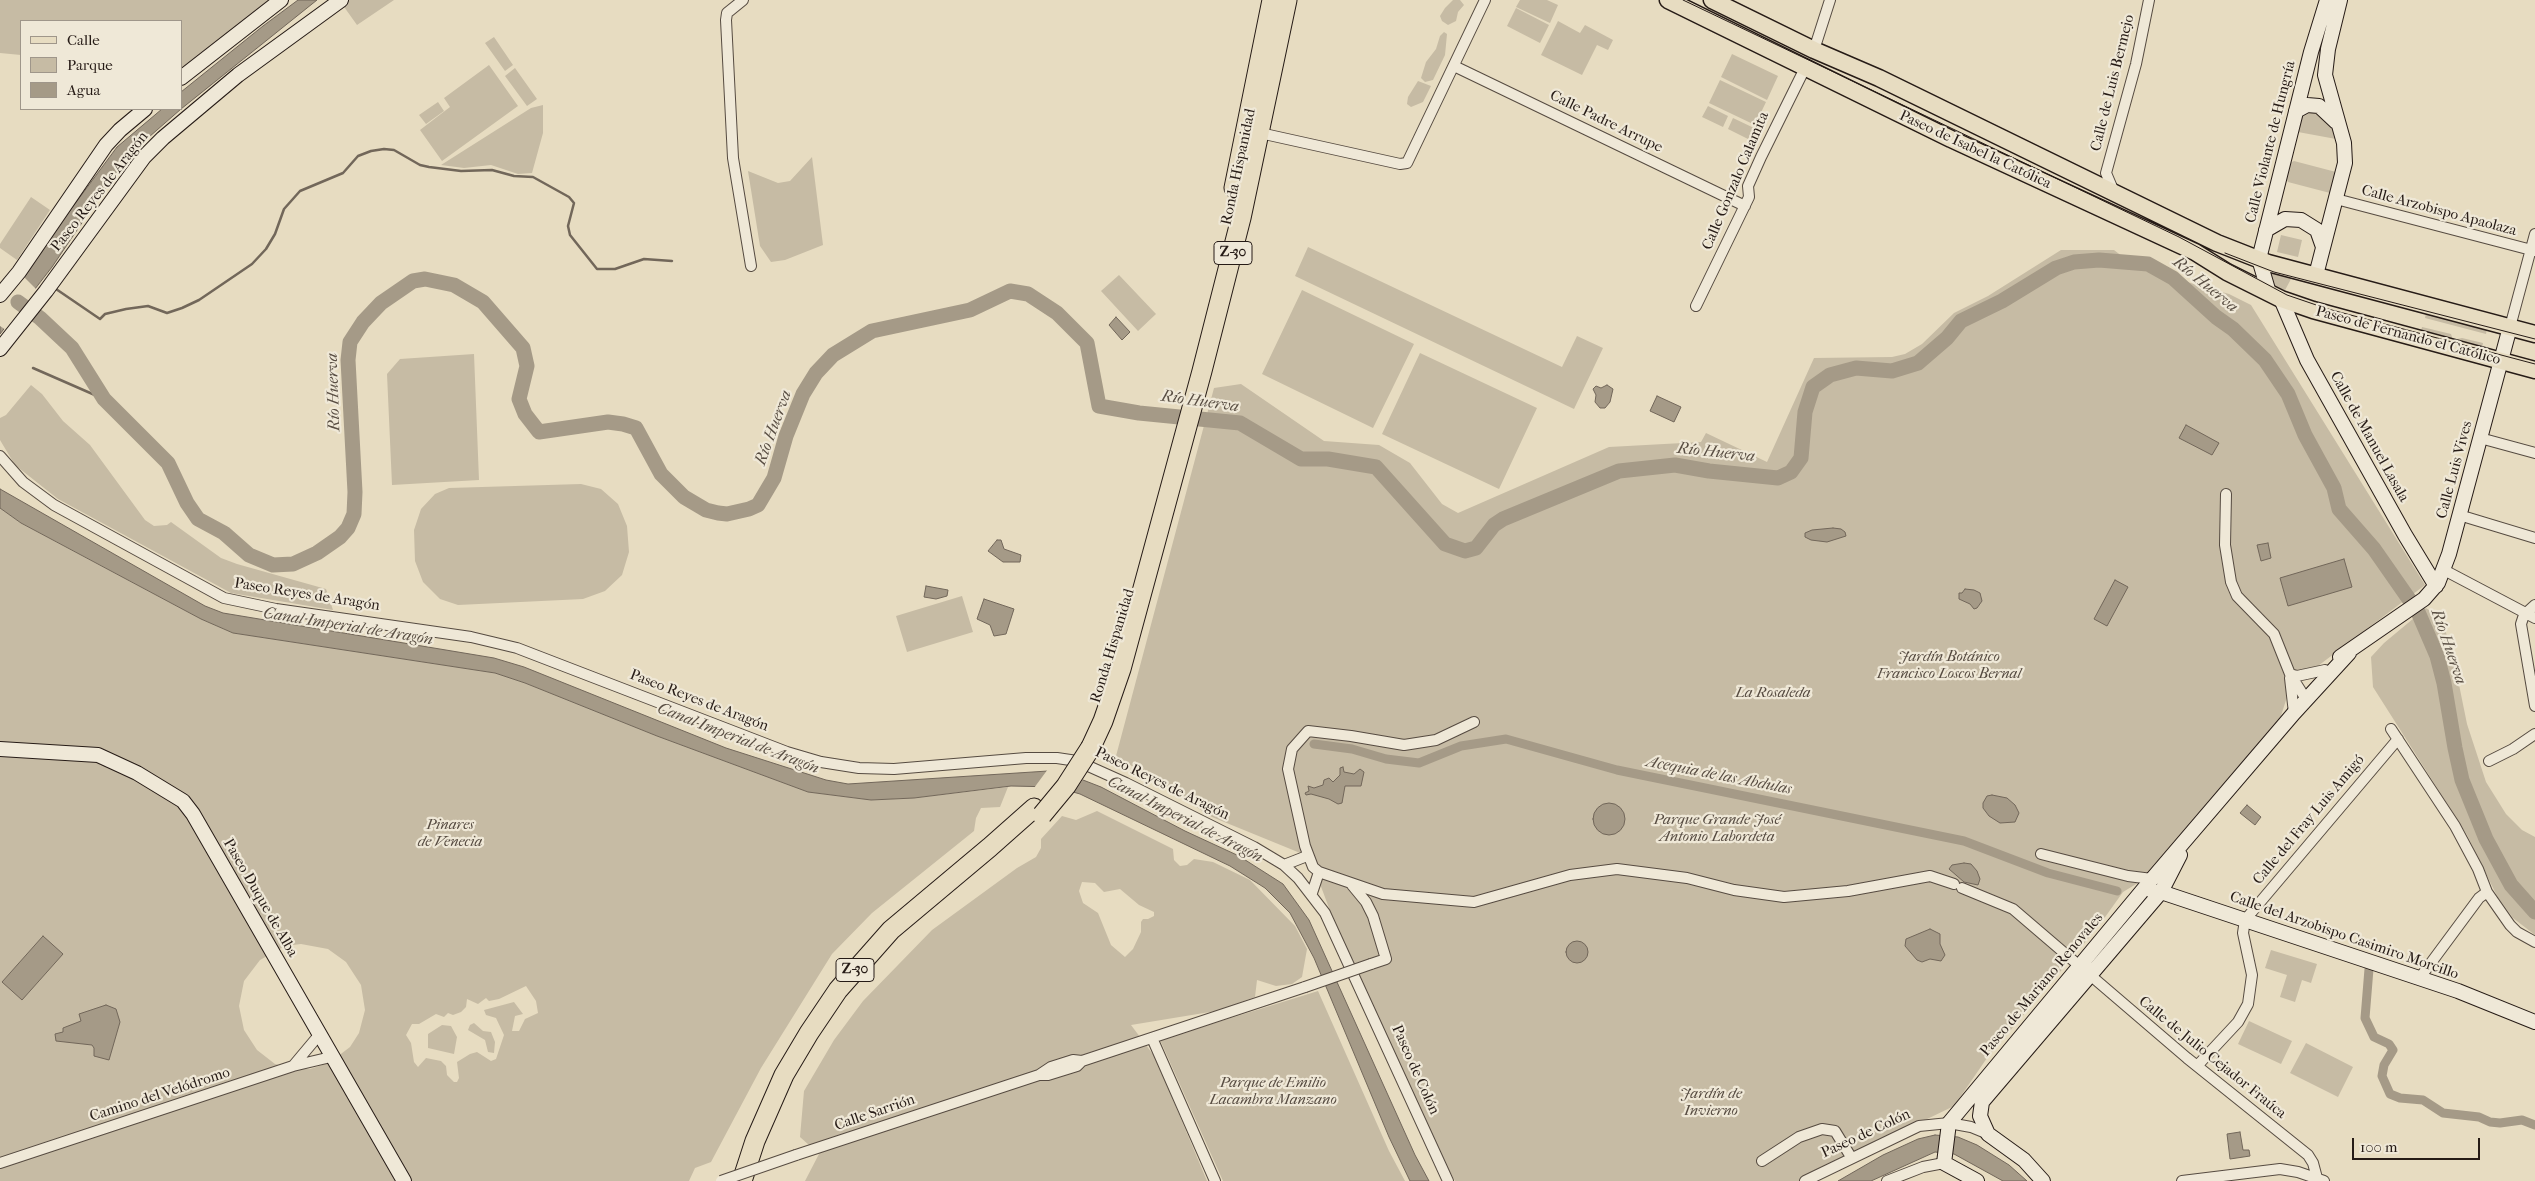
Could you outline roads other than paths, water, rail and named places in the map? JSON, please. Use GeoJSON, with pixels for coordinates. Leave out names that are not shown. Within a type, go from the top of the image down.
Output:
{"type":"FeatureCollection","features":[{"type":"Feature","properties":{"kind":"highway","name":"Ronda Hispanidad"},"geometry":{"type":"LineString","coordinates":[[1196,371],[1272,0]]}},
{"type":"Feature","properties":{"kind":"highway","name":"Ronda Hispanidad"},"geometry":{"type":"LineString","coordinates":[[755,1181],[771,1133],[795,1080],[849,997],[885,954],[915,926],[1000,855],[1038,811],[1056,779],[1085,745],[1098,700],[1123,641],[1196,371],[1233,250],[1260,133],[1287,0]]}},
{"type":"Feature","properties":{"kind":"highway","name":"Ronda Hispanidad"},"geometry":{"type":"LineString","coordinates":[[742,1181],[755,1141],[784,1075],[838,990],[891,930],[1009,831],[1038,811]]}},
{"type":"Feature","properties":{"kind":"main road"},"geometry":{"type":"LineString","coordinates":[[182,77],[282,0]]}},
{"type":"Feature","properties":{"kind":"main road","name":"Paseo Reyes de Aragón"},"geometry":{"type":"LineString","coordinates":[[0,349],[43,295],[144,157],[163,138],[238,75],[341,0]]}},
{"type":"Feature","properties":{"kind":"main road","name":"Paseo de Isabel la Católica"},"geometry":{"type":"LineString","coordinates":[[1668,0],[1960,143],[2195,252],[2227,272],[2275,296]]}},
{"type":"Feature","properties":{"kind":"main road","name":"Paseo de Isabel la Católica"},"geometry":{"type":"LineString","coordinates":[[1712,0],[1814,50],[1879,78],[2217,242],[2259,259],[2316,275]]}},
{"type":"Feature","properties":{"kind":"main road","name":"Calle Violante de Hungría"},"geometry":{"type":"LineString","coordinates":[[2275,296],[2259,259],[2296,111],[2327,0]]}},
{"type":"Feature","properties":{"kind":"main road"},"geometry":{"type":"LineString","coordinates":[[2324,75],[2328,49],[2340,0]]}},
{"type":"Feature","properties":{"kind":"main road"},"geometry":{"type":"LineString","coordinates":[[2321,20],[2321,60],[2346,155],[2316,275],[2535,334]]}},
{"type":"Feature","properties":{"kind":"main road"},"geometry":{"type":"LineString","coordinates":[[1805,68],[1814,50]]}},
{"type":"Feature","properties":{"kind":"main road"},"geometry":{"type":"LineString","coordinates":[[2296,111],[2307,105],[2319,106],[2338,122]]}},
{"type":"Feature","properties":{"kind":"main road"},"geometry":{"type":"LineString","coordinates":[[0,295],[19,272],[106,145],[144,110]]}},
{"type":"Feature","properties":{"kind":"main road"},"geometry":{"type":"LineString","coordinates":[[2266,230],[2285,219],[2301,220],[2317,230],[2324,247]]}},
{"type":"Feature","properties":{"kind":"main road","name":"Paseo de Fernando el Católico"},"geometry":{"type":"LineString","coordinates":[[2275,296],[2313,310],[2535,370]]}},
{"type":"Feature","properties":{"kind":"main road","name":"Calle de Manuel Lasala"},"geometry":{"type":"LineString","coordinates":[[2275,296],[2307,360],[2405,535],[2436,586]]}},
{"type":"Feature","properties":{"kind":"main road","name":"Calle Luis Vives"},"geometry":{"type":"LineString","coordinates":[[2424,599],[2436,586],[2444,570],[2510,327]]}},
{"type":"Feature","properties":{"kind":"main road","name":"Paseo de Mariano Renovales"},"geometry":{"type":"LineString","coordinates":[[1948,1126],[2078,967],[2294,712],[2325,670],[2424,599]]}},
{"type":"Feature","properties":{"kind":"main road","name":"Paseo de Mariano Renovales"},"geometry":{"type":"LineString","coordinates":[[2306,697],[2349,653]]}},
{"type":"Feature","properties":{"kind":"main road","name":"Paseo Duque de Alba"},"geometry":{"type":"LineString","coordinates":[[0,749],[98,755],[146,778],[183,801],[234,884],[318,1035],[404,1181]]}},
{"type":"Feature","properties":{"kind":"main road","name":"Paseo de Mariano Renovales"},"geometry":{"type":"LineString","coordinates":[[1988,1134],[1980,1112],[1985,1097],[2161,892],[2188,838]]}},
{"type":"Feature","properties":{"kind":"main road","name":"Calle del Arzobispo Casimiro Morcillo"},"geometry":{"type":"LineString","coordinates":[[2141,892],[2161,892],[2419,979],[2535,1022]]}},
{"type":"Feature","properties":{"kind":"main road"},"geometry":{"type":"LineString","coordinates":[[1948,1126],[1944,1159],[1977,1181]]}},
{"type":"Feature","properties":{"kind":"main road","name":"Paseo de Colón"},"geometry":{"type":"LineString","coordinates":[[1988,1134],[2024,1160],[2044,1181]]}},
{"type":"Feature","properties":{"kind":"street"},"geometry":{"type":"LineString","coordinates":[[743,0],[727,13],[726,20],[733,158],[751,266]]}},
{"type":"Feature","properties":{"kind":"street"},"geometry":{"type":"LineString","coordinates":[[1260,133],[1405,164],[1411,158],[1485,0]]}},
{"type":"Feature","properties":{"kind":"street"},"geometry":{"type":"LineString","coordinates":[[1814,50],[1830,0]]}},
{"type":"Feature","properties":{"kind":"street","name":"Calle de Luis Bermejo"},"geometry":{"type":"LineString","coordinates":[[2114,193],[2106,173],[2136,64],[2149,0]]}},
{"type":"Feature","properties":{"kind":"street","name":"Calle Padre Arrupe"},"geometry":{"type":"LineString","coordinates":[[1454,66],[1745,206]]}},
{"type":"Feature","properties":{"kind":"street","name":"Calle Gonzalo Calamita"},"geometry":{"type":"LineString","coordinates":[[1696,306],[1749,197],[1748,186],[1761,157],[1805,68]]}},
{"type":"Feature","properties":{"kind":"street","name":"Calle de Luis Bermejo"},"geometry":{"type":"LineString","coordinates":[[2087,179],[2106,173]]}},
{"type":"Feature","properties":{"kind":"street","name":"Calle Arzobispo Apaolaza"},"geometry":{"type":"LineString","coordinates":[[2336,199],[2533,251]]}},
{"type":"Feature","properties":{"kind":"street"},"geometry":{"type":"LineString","coordinates":[[2510,327],[2533,251],[2535,234]]}},
{"type":"Feature","properties":{"kind":"street"},"geometry":{"type":"LineString","coordinates":[[2480,438],[2535,453]]}},
{"type":"Feature","properties":{"kind":"street","name":"Paseo Reyes de Aragón"},"geometry":{"type":"LineString","coordinates":[[0,456],[23,482],[54,505],[224,598],[276,609],[471,637],[517,648],[787,752],[821,762],[859,768],[894,769],[1026,758],[1057,758],[1077,761],[1237,838],[1284,865],[1312,893],[1325,913],[1353,972]]}},
{"type":"Feature","properties":{"kind":"street"},"geometry":{"type":"LineString","coordinates":[[2226,494],[2225,545],[2231,582],[2237,596],[2274,634],[2290,674],[2306,697]]}},
{"type":"Feature","properties":{"kind":"street"},"geometry":{"type":"LineString","coordinates":[[2459,516],[2535,538]]}},
{"type":"Feature","properties":{"kind":"street"},"geometry":{"type":"LineString","coordinates":[[2444,570],[2535,618]]}},
{"type":"Feature","properties":{"kind":"street"},"geometry":{"type":"LineString","coordinates":[[2535,605],[2526,612],[2522,619],[2535,706]]}},
{"type":"Feature","properties":{"kind":"street"},"geometry":{"type":"LineString","coordinates":[[2290,674],[2297,676],[2325,670]]}},
{"type":"Feature","properties":{"kind":"street"},"geometry":{"type":"LineString","coordinates":[[2290,674],[2294,712]]}},
{"type":"Feature","properties":{"kind":"street"},"geometry":{"type":"LineString","coordinates":[[1312,893],[1319,872],[1313,867],[1307,856],[1288,769],[1292,749],[1308,731],[1404,745],[1436,740],[1474,722]]}},
{"type":"Feature","properties":{"kind":"street"},"geometry":{"type":"LineString","coordinates":[[2391,729],[2455,826],[2487,892],[2510,925],[2517,932],[2535,942]]}},
{"type":"Feature","properties":{"kind":"street"},"geometry":{"type":"LineString","coordinates":[[2489,761],[2513,749],[2535,734]]}},
{"type":"Feature","properties":{"kind":"street","name":"Calle del Fray Luis Amigó"},"geometry":{"type":"LineString","coordinates":[[2245,920],[2398,739]]}},
{"type":"Feature","properties":{"kind":"street"},"geometry":{"type":"LineString","coordinates":[[2042,854],[2128,876],[2152,879]]}},
{"type":"Feature","properties":{"kind":"street"},"geometry":{"type":"LineString","coordinates":[[1284,865],[1307,856]]}},
{"type":"Feature","properties":{"kind":"street","name":"Calle de Julio Cejador Fraúca"},"geometry":{"type":"LineString","coordinates":[[1319,872],[1383,894],[1474,902],[1570,875],[1617,869],[1687,878],[1734,890],[1784,897],[1848,891],[1930,876],[2013,909],[2078,967],[2308,1155],[2320,1180]]}},
{"type":"Feature","properties":{"kind":"street"},"geometry":{"type":"LineString","coordinates":[[2128,876],[2137,883],[2141,892]]}},
{"type":"Feature","properties":{"kind":"street"},"geometry":{"type":"LineString","coordinates":[[1349,883],[1359,892],[1373,916]]}},
{"type":"Feature","properties":{"kind":"street"},"geometry":{"type":"LineString","coordinates":[[2419,979],[2475,903],[2487,892]]}},
{"type":"Feature","properties":{"kind":"street"},"geometry":{"type":"LineString","coordinates":[[1373,916],[1376,901],[1383,894]]}},
{"type":"Feature","properties":{"kind":"street","name":"Calle Sarrión"},"geometry":{"type":"LineString","coordinates":[[721,1181],[1039,1075],[1048,1076],[1070,1069],[1082,1061],[1386,959],[1373,916]]}},
{"type":"Feature","properties":{"kind":"street"},"geometry":{"type":"LineString","coordinates":[[2197,1066],[2238,1022],[2248,1004],[2252,985],[2243,933],[2245,920]]}},
{"type":"Feature","properties":{"kind":"street","name":"Paseo de Colón"},"geometry":{"type":"LineString","coordinates":[[1353,972],[1448,1181]]}},
{"type":"Feature","properties":{"kind":"street"},"geometry":{"type":"LineString","coordinates":[[293,1066],[318,1035]]}},
{"type":"Feature","properties":{"kind":"street"},"geometry":{"type":"LineString","coordinates":[[1152,1038],[1215,1181]]}},
{"type":"Feature","properties":{"kind":"street","name":"Camino del Velódromo"},"geometry":{"type":"LineString","coordinates":[[0,1164],[293,1066],[331,1057]]}},
{"type":"Feature","properties":{"kind":"street","name":"Paseo de Colón"},"geometry":{"type":"LineString","coordinates":[[1805,1181],[1851,1157],[1919,1126],[1966,1125],[1988,1134]]}},
{"type":"Feature","properties":{"kind":"street"},"geometry":{"type":"LineString","coordinates":[[1762,1161],[1799,1137],[1822,1129],[1835,1131],[1851,1157]]}},
{"type":"Feature","properties":{"kind":"street"},"geometry":{"type":"LineString","coordinates":[[1887,1181],[1944,1159]]}},
{"type":"Feature","properties":{"kind":"street"},"geometry":{"type":"LineString","coordinates":[[2182,1181],[2280,1169],[2298,1172],[2320,1180]]}},
{"type":"Feature","properties":{"kind":"water"},"geometry":{"type":"Polygon","coordinates":[[[298,0],[317,0],[182,108],[182,91],[298,0]]]}},
{"type":"Feature","properties":{"kind":"water"},"geometry":{"type":"Polygon","coordinates":[[[161,110],[180,110],[133,151],[117,171],[52,267],[0,334],[0,305],[117,147],[161,110]]]}},
{"type":"Feature","properties":{"kind":"water"},"geometry":{"type":"Polygon","coordinates":[[[1116,317],[1130,332],[1122,340],[1109,325],[1116,317]]]}},
{"type":"Feature","properties":{"kind":"water"},"geometry":{"type":"Polygon","coordinates":[[[1607,385],[1613,389],[1610,402],[1605,408],[1600,408],[1595,402],[1596,395],[1593,389],[1596,386],[1601,388],[1607,385]]]}},
{"type":"Feature","properties":{"kind":"water"},"geometry":{"type":"Polygon","coordinates":[[[1657,396],[1681,407],[1674,422],[1650,411],[1657,396]]]}},
{"type":"Feature","properties":{"kind":"water"},"geometry":{"type":"Polygon","coordinates":[[[2186,425],[2219,443],[2212,455],[2179,438],[2186,425]]]}},
{"type":"Feature","properties":{"kind":"water","name":"Canal Imperial de Aragón"},"geometry":{"type":"Polygon","coordinates":[[[0,489],[205,606],[223,613],[494,658],[524,667],[726,748],[826,780],[848,784],[1048,771],[1065,773],[1101,787],[1185,831],[1239,856],[1283,884],[1309,920],[1415,1155],[1429,1181],[1410,1181],[1389,1137],[1314,958],[1290,913],[1265,888],[1230,866],[1080,794],[1056,787],[1011,786],[914,798],[871,800],[808,792],[495,673],[233,633],[201,619],[21,523],[0,508],[0,489]]]}},
{"type":"Feature","properties":{"kind":"water"},"geometry":{"type":"Polygon","coordinates":[[[1841,529],[1845,532],[1846,536],[1827,542],[1811,540],[1805,537],[1805,533],[1812,530],[1841,529]]]}},
{"type":"Feature","properties":{"kind":"water"},"geometry":{"type":"Polygon","coordinates":[[[997,540],[1001,540],[1004,549],[1021,555],[1020,562],[1003,562],[988,551],[997,540]]]}},
{"type":"Feature","properties":{"kind":"water"},"geometry":{"type":"Polygon","coordinates":[[[2268,543],[2271,558],[2261,561],[2257,545],[2268,543]]]}},
{"type":"Feature","properties":{"kind":"water"},"geometry":{"type":"Polygon","coordinates":[[[2344,559],[2352,587],[2288,606],[2280,578],[2344,559]]]}},
{"type":"Feature","properties":{"kind":"water"},"geometry":{"type":"Polygon","coordinates":[[[2115,580],[2128,587],[2107,626],[2094,619],[2115,580]]]}},
{"type":"Feature","properties":{"kind":"water"},"geometry":{"type":"Polygon","coordinates":[[[926,586],[948,590],[947,596],[936,599],[924,597],[926,586]]]}},
{"type":"Feature","properties":{"kind":"water"},"geometry":{"type":"Polygon","coordinates":[[[1965,589],[1980,593],[1982,601],[1977,608],[1974,609],[1970,604],[1959,599],[1959,593],[1962,593],[1965,589]]]}},
{"type":"Feature","properties":{"kind":"water"},"geometry":{"type":"Polygon","coordinates":[[[984,599],[1014,609],[1006,634],[994,636],[990,625],[977,619],[984,599]]]}},
{"type":"Feature","properties":{"kind":"water"},"geometry":{"type":"Polygon","coordinates":[[[1343,767],[1344,772],[1354,774],[1360,769],[1364,772],[1361,786],[1345,786],[1342,803],[1338,804],[1329,799],[1311,794],[1306,795],[1305,793],[1309,791],[1308,786],[1314,788],[1323,785],[1324,780],[1329,778],[1333,782],[1340,775],[1340,768],[1343,767]]]}},
{"type":"Feature","properties":{"kind":"water"},"geometry":{"type":"Polygon","coordinates":[[[1987,796],[2007,798],[2015,805],[2019,813],[2015,822],[2000,823],[1989,816],[1983,808],[1983,803],[1987,796]]]}},
{"type":"Feature","properties":{"kind":"water"},"geometry":{"type":"Polygon","coordinates":[[[1609,803],[1615,804],[1620,808],[1624,813],[1624,825],[1620,830],[1615,834],[1609,835],[1603,834],[1598,830],[1594,825],[1593,819],[1594,813],[1598,808],[1603,804],[1609,803]]]}},
{"type":"Feature","properties":{"kind":"water"},"geometry":{"type":"Polygon","coordinates":[[[2247,805],[2261,817],[2255,825],[2240,813],[2247,805]]]}},
{"type":"Feature","properties":{"kind":"water"},"geometry":{"type":"Polygon","coordinates":[[[1971,864],[1977,871],[1980,879],[1978,885],[1964,882],[1949,869],[1952,865],[1971,864]]]}},
{"type":"Feature","properties":{"kind":"water"},"geometry":{"type":"Polygon","coordinates":[[[1930,929],[1940,934],[1940,944],[1945,955],[1941,961],[1930,959],[1922,962],[1917,960],[1905,946],[1906,939],[1930,929]]]}},
{"type":"Feature","properties":{"kind":"water"},"geometry":{"type":"Polygon","coordinates":[[[43,936],[63,954],[22,1000],[2,982],[43,936]]]}},
{"type":"Feature","properties":{"kind":"water"},"geometry":{"type":"Polygon","coordinates":[[[1573,941],[1581,941],[1588,948],[1588,956],[1581,963],[1573,963],[1566,956],[1566,948],[1573,941]]]}},
{"type":"Feature","properties":{"kind":"water"},"geometry":{"type":"Polygon","coordinates":[[[106,1005],[116,1009],[120,1022],[109,1060],[94,1056],[92,1045],[56,1041],[55,1034],[63,1032],[63,1028],[81,1021],[79,1014],[106,1005]]]}},
{"type":"Feature","properties":{"kind":"water"},"geometry":{"type":"Polygon","coordinates":[[[2240,1132],[2243,1150],[2249,1150],[2250,1156],[2230,1159],[2227,1134],[2240,1132]]]}},
{"type":"Feature","properties":{"kind":"water"},"geometry":{"type":"Polygon","coordinates":[[[1935,1135],[1958,1137],[1977,1145],[2009,1165],[2027,1181],[2003,1181],[1954,1154],[1935,1152],[1871,1181],[1838,1181],[1883,1155],[1918,1139],[1935,1135]]]}},
{"type":"Feature","properties":{"kind":"waterway"},"geometry":{"type":"LineString","coordinates":[[56,289],[100,319],[105,314],[148,306],[167,313],[182,308],[199,300],[252,264],[266,249],[275,234],[284,209],[300,191],[343,173],[358,156],[384,149],[394,150],[420,165],[429,167],[461,171],[492,170],[514,176],[533,177],[569,197],[574,203],[568,226],[570,235],[597,269],[615,269],[644,259],[672,261]]}},
{"type":"Feature","properties":{"kind":"waterway","name":"Río Huerva"},"geometry":{"type":"LineString","coordinates":[[18,302],[40,318],[72,348],[104,399],[168,463],[187,503],[198,519],[224,533],[249,555],[273,565],[293,564],[317,553],[340,537],[348,528],[354,514],[355,492],[348,360],[350,342],[363,322],[381,303],[413,281],[425,279],[454,285],[483,302],[523,348],[527,366],[519,399],[525,414],[539,432],[608,422],[636,428],[661,474],[684,497],[706,510],[727,514],[758,505],[774,478],[786,436],[803,394],[816,373],[833,355],[872,331],[970,310],[1010,291],[1028,294],[1057,313],[1087,343],[1099,406],[1139,413],[1240,423],[1301,459],[1328,459],[1376,467],[1445,544],[1465,551],[1476,548],[1494,525],[1503,519],[1619,471],[1675,465],[1709,471],[1778,478],[1791,472],[1801,458],[1805,412],[1813,387],[1830,375],[1856,368],[1892,371],[1918,363],[1947,338],[1961,321],[2002,301],[2056,268],[2074,262],[2099,260],[2148,264],[2173,278],[2216,317],[2233,329],[2265,360],[2288,394],[2305,435],[2334,488],[2339,509],[2374,549],[2418,612],[2437,656],[2444,683],[2462,780],[2486,839],[2511,885],[2535,912]]}},
{"type":"Feature","properties":{"kind":"waterway"},"geometry":{"type":"LineString","coordinates":[[33,368],[104,399]]}},
{"type":"Feature","properties":{"kind":"waterway","name":"Acequia de las Abdulas"},"geometry":{"type":"LineString","coordinates":[[1314,744],[1352,749],[1386,759],[1419,763],[1461,746],[1506,739],[1617,770],[1964,841],[2048,873],[2117,891]]}},
{"type":"Feature","properties":{"kind":"waterway","name":"Acequia de las Abdulas"},"geometry":{"type":"LineString","coordinates":[[2369,969],[2365,1018],[2374,1037],[2389,1044],[2393,1050],[2384,1065],[2382,1076],[2390,1094],[2400,1098],[2423,1100],[2443,1113],[2479,1117],[2490,1122],[2500,1123],[2522,1120],[2535,1125]]}},
{"type":"Feature","properties":{"kind":"tram line"},"geometry":{"type":"LineString","coordinates":[[1683,0],[2179,237],[2287,295],[2328,309],[2535,364]]}},
{"type":"Feature","properties":{"kind":"tram line"},"geometry":{"type":"LineString","coordinates":[[2225,253],[2274,272],[2535,339]]}},
{"type":"Feature","properties":{"kind":"park label","name":"Jardín Botánico Francisco Loscos Bernal"},"geometry":{"type":"Point","coordinates":[1949,666]}},
{"type":"Feature","properties":{"kind":"park label","name":"La Rosaleda"},"geometry":{"type":"Point","coordinates":[1773,693]}},
{"type":"Feature","properties":{"kind":"park label","name":"Parque Grande José Antonio Labordeta"},"geometry":{"type":"Point","coordinates":[1717,828]}},
{"type":"Feature","properties":{"kind":"park label","name":"Pinares de Venecia"},"geometry":{"type":"Point","coordinates":[450,834]}},
{"type":"Feature","properties":{"kind":"park label","name":"Parque de Emilio Lacambra Manzano"},"geometry":{"type":"Point","coordinates":[1273,1092]}},
{"type":"Feature","properties":{"kind":"park label","name":"Jardín de Invierno"},"geometry":{"type":"Point","coordinates":[1711,1102]}}]}
